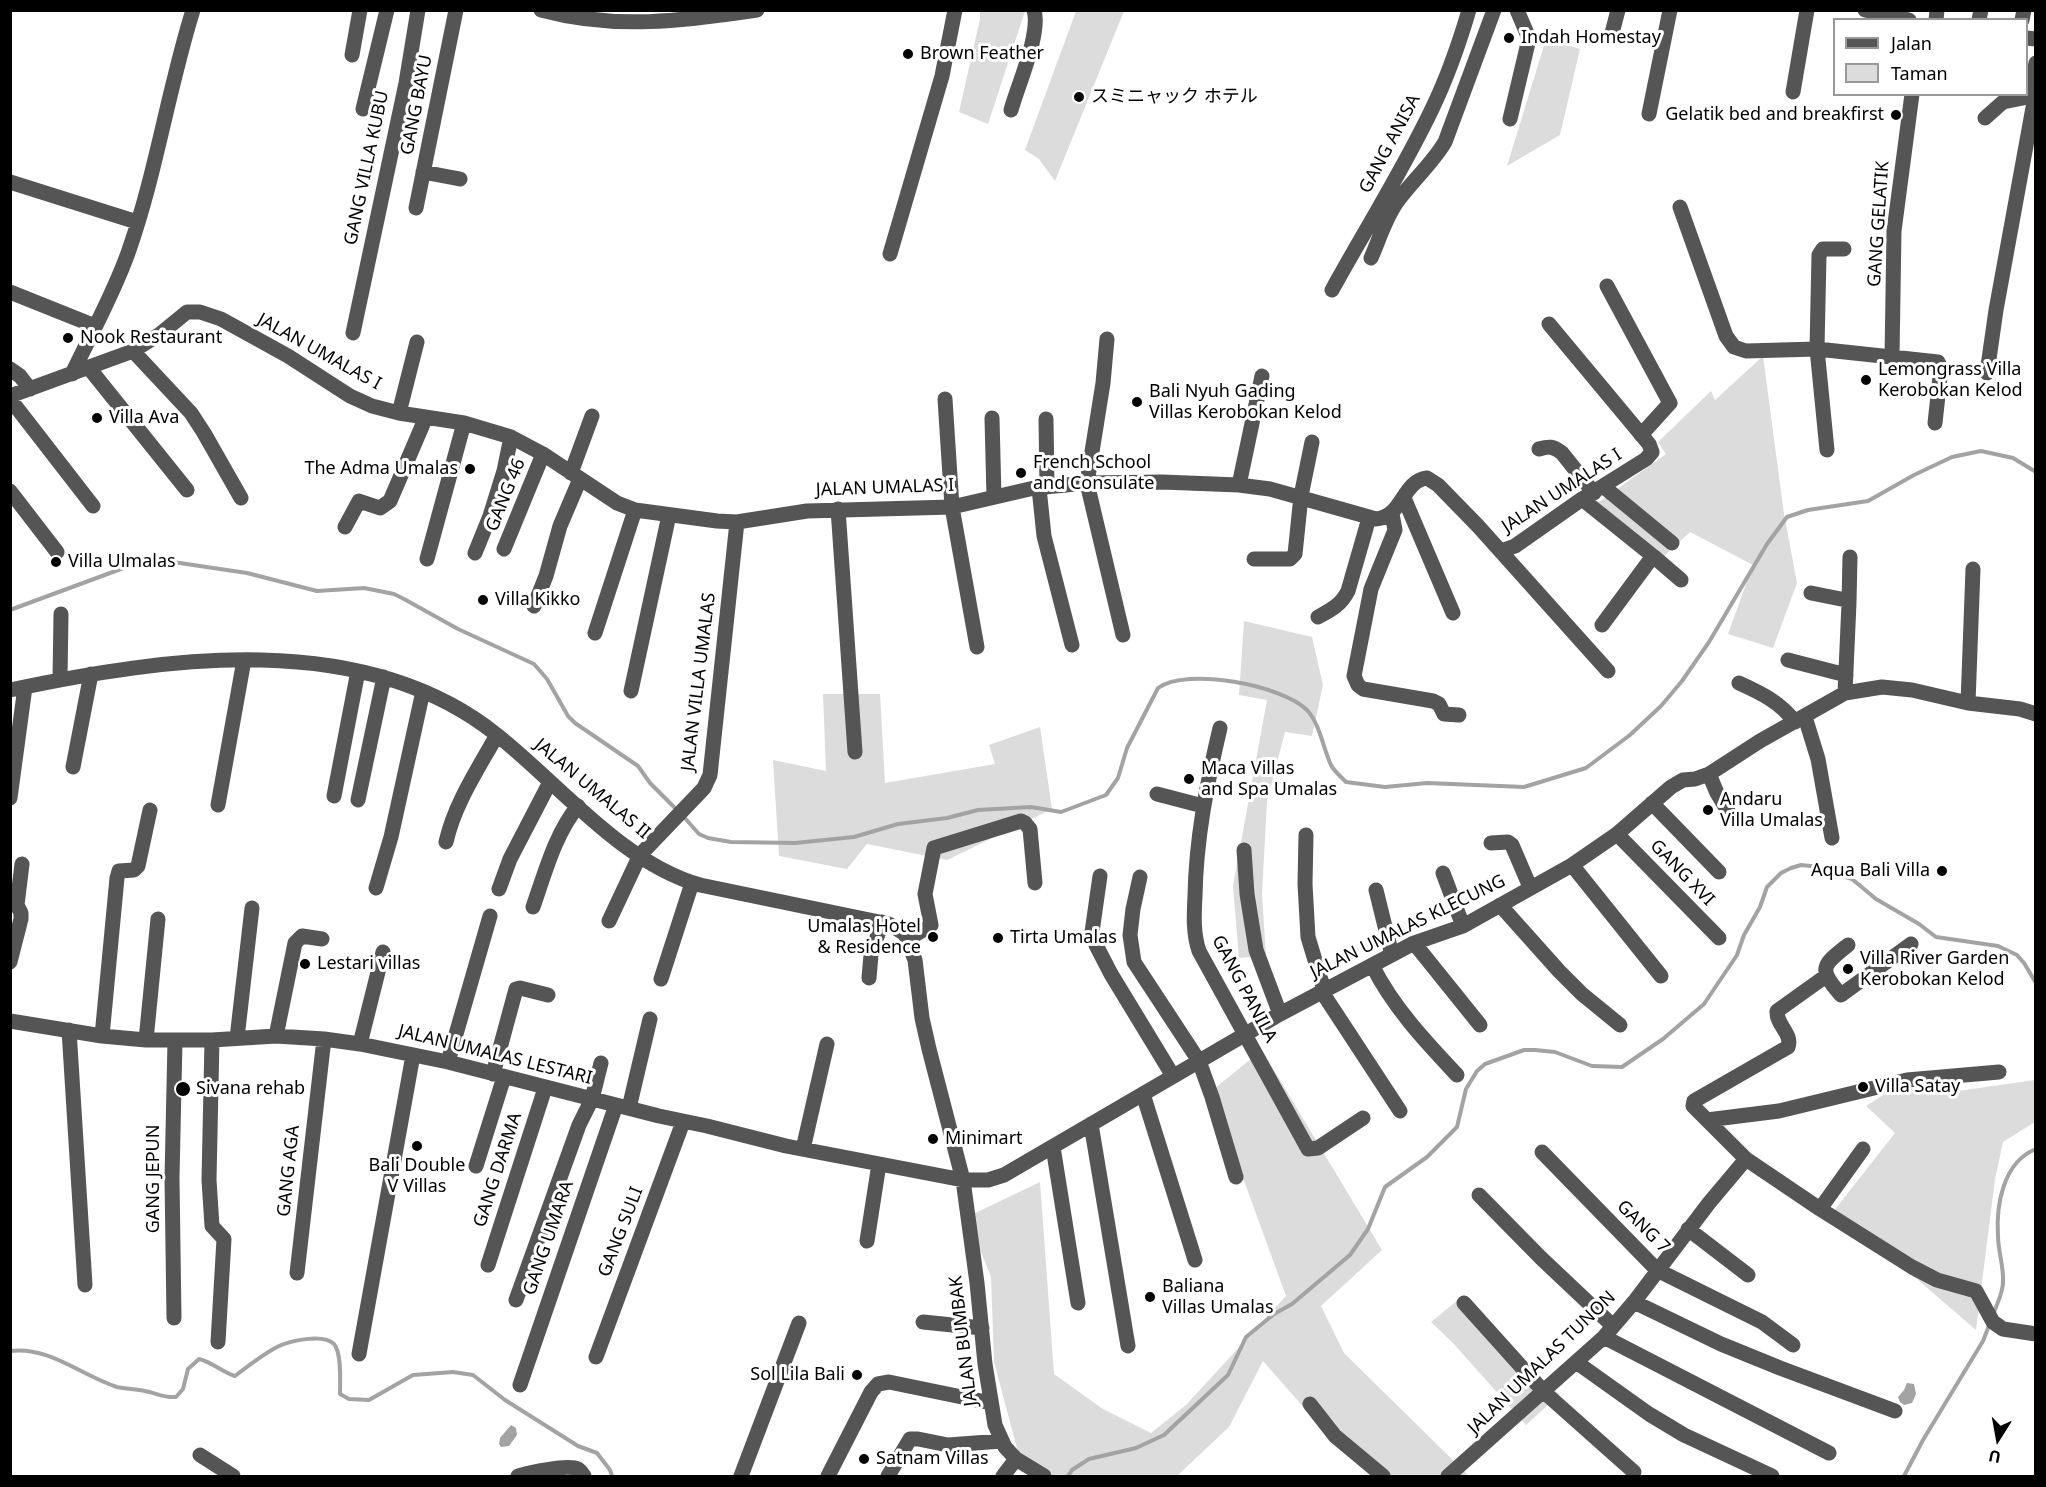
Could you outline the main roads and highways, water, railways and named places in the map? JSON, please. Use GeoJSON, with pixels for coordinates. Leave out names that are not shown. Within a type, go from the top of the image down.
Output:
{"type":"FeatureCollection","features":[{"type":"Feature","properties":{"kind":"waterway"},"geometry":{"type":"LineString","coordinates":[[683,816],[699,834],[708,838],[731,842],[795,843],[854,837],[898,824],[947,818],[978,810],[1031,807],[1061,812],[1106,795],[1118,778],[1127,748],[1158,688],[1172,682],[1190,679],[1234,682],[1277,693],[1295,701],[1311,716],[1331,765],[1346,782],[1385,787],[1427,783],[1524,787],[1586,768],[1630,735],[1661,706],[1709,642],[1767,544],[1787,517],[1808,510],[1868,501],[1952,457],[1981,451],[2013,458],[2036,472]]}},
{"type":"Feature","properties":{"kind":"waterway"},"geometry":{"type":"LineString","coordinates":[[10,610],[129,566],[173,562],[247,573],[317,591],[364,588],[394,594],[458,629],[534,664],[547,679],[568,716],[638,766],[650,783],[678,811]]}},
{"type":"Feature","properties":{"kind":"waterway"},"geometry":{"type":"LineString","coordinates":[[1068,1476],[1072,1470],[1089,1459],[1136,1448],[1164,1435],[1228,1375],[1246,1337],[1274,1314],[1292,1304],[1350,1255],[1368,1229],[1385,1187],[1427,1157],[1457,1127],[1466,1089],[1477,1071],[1485,1064],[1524,1050],[1535,1050],[1555,1052],[1592,1066],[1622,1067],[1663,1039],[1704,1004],[1737,955],[1767,887],[1781,873],[1801,865],[1852,879],[1876,899],[1919,924],[1936,937],[1998,946],[2017,955],[2036,983]]}},
{"type":"Feature","properties":{"kind":"waterway"},"geometry":{"type":"LineString","coordinates":[[1994,1313],[2003,1282],[1998,1236],[2000,1198],[2009,1174],[2016,1164],[2036,1149]]}},
{"type":"Feature","properties":{"kind":"waterway"},"geometry":{"type":"LineString","coordinates":[[1904,1476],[1983,1341],[1990,1323]]}},
{"type":"Feature","properties":{"kind":"waterway"},"geometry":{"type":"LineString","coordinates":[[10,1351],[24,1351],[52,1357],[117,1387],[176,1397],[183,1389],[188,1369],[199,1359],[235,1376],[277,1347],[289,1342],[322,1339],[329,1341],[337,1348],[340,1394],[349,1399],[369,1400],[413,1375],[453,1372],[473,1375],[505,1400],[578,1446],[597,1453],[612,1476]]}},
{"type":"Feature","properties":{"kind":"place","name":"Indah Homestay"},"geometry":{"type":"Point","coordinates":[1509,38]}},
{"type":"Feature","properties":{"kind":"place","name":"Brown Feather"},"geometry":{"type":"Point","coordinates":[908,54]}},
{"type":"Feature","properties":{"kind":"place","name":"スミニャック ホテル"},"geometry":{"type":"Point","coordinates":[1079,97]}},
{"type":"Feature","properties":{"kind":"place","name":"Gelatik bed and breakfirst"},"geometry":{"type":"Point","coordinates":[1896,115]}},
{"type":"Feature","properties":{"kind":"place","name":"Nook Restaurant"},"geometry":{"type":"Point","coordinates":[68,338]}},
{"type":"Feature","properties":{"kind":"place","name":"Lemongrass Villa Kerobokan Kelod"},"geometry":{"type":"Point","coordinates":[1866,380]}},
{"type":"Feature","properties":{"kind":"place","name":"Bali Nyuh Gading Villas Kerobokan Kelod"},"geometry":{"type":"Point","coordinates":[1137,402]}},
{"type":"Feature","properties":{"kind":"place","name":"Villa Ava"},"geometry":{"type":"Point","coordinates":[97,418]}},
{"type":"Feature","properties":{"kind":"place","name":"The Adma Umalas"},"geometry":{"type":"Point","coordinates":[470,469]}},
{"type":"Feature","properties":{"kind":"place","name":"French School and Consulate"},"geometry":{"type":"Point","coordinates":[1021,473]}},
{"type":"Feature","properties":{"kind":"place","name":"Villa Ulmalas"},"geometry":{"type":"Point","coordinates":[56,562]}},
{"type":"Feature","properties":{"kind":"place","name":"Villa Kikko"},"geometry":{"type":"Point","coordinates":[483,600]}},
{"type":"Feature","properties":{"kind":"place","name":"Maca Villas and Spa Umalas"},"geometry":{"type":"Point","coordinates":[1189,779]}},
{"type":"Feature","properties":{"kind":"place","name":"Andaru Villa Umalas"},"geometry":{"type":"Point","coordinates":[1708,810]}},
{"type":"Feature","properties":{"kind":"place","name":"Aqua Bali Villa"},"geometry":{"type":"Point","coordinates":[1942,871]}},
{"type":"Feature","properties":{"kind":"place","name":"Umalas Hotel & Residence"},"geometry":{"type":"Point","coordinates":[933,937]}},
{"type":"Feature","properties":{"kind":"place","name":"Tirta Umalas"},"geometry":{"type":"Point","coordinates":[998,938]}},
{"type":"Feature","properties":{"kind":"place","name":"Lestari villas"},"geometry":{"type":"Point","coordinates":[305,964]}},
{"type":"Feature","properties":{"kind":"place","name":"Villa River Garden Kerobokan Kelod"},"geometry":{"type":"Point","coordinates":[1848,969]}},
{"type":"Feature","properties":{"kind":"place","name":"Villa Satay"},"geometry":{"type":"Point","coordinates":[1863,1087]}},
{"type":"Feature","properties":{"kind":"place","name":"Sivana rehab"},"geometry":{"type":"Point","coordinates":[183,1089]}},
{"type":"Feature","properties":{"kind":"place","name":"Minimart"},"geometry":{"type":"Point","coordinates":[933,1139]}},
{"type":"Feature","properties":{"kind":"place","name":"Bali Double V Villas"},"geometry":{"type":"Point","coordinates":[417,1146]}},
{"type":"Feature","properties":{"kind":"place","name":"Baliana Villas Umalas"},"geometry":{"type":"Point","coordinates":[1150,1297]}},
{"type":"Feature","properties":{"kind":"place","name":"Sol Lila Bali"},"geometry":{"type":"Point","coordinates":[857,1375]}},
{"type":"Feature","properties":{"kind":"place","name":"Satnam Villas"},"geometry":{"type":"Point","coordinates":[864,1459]}}]}
